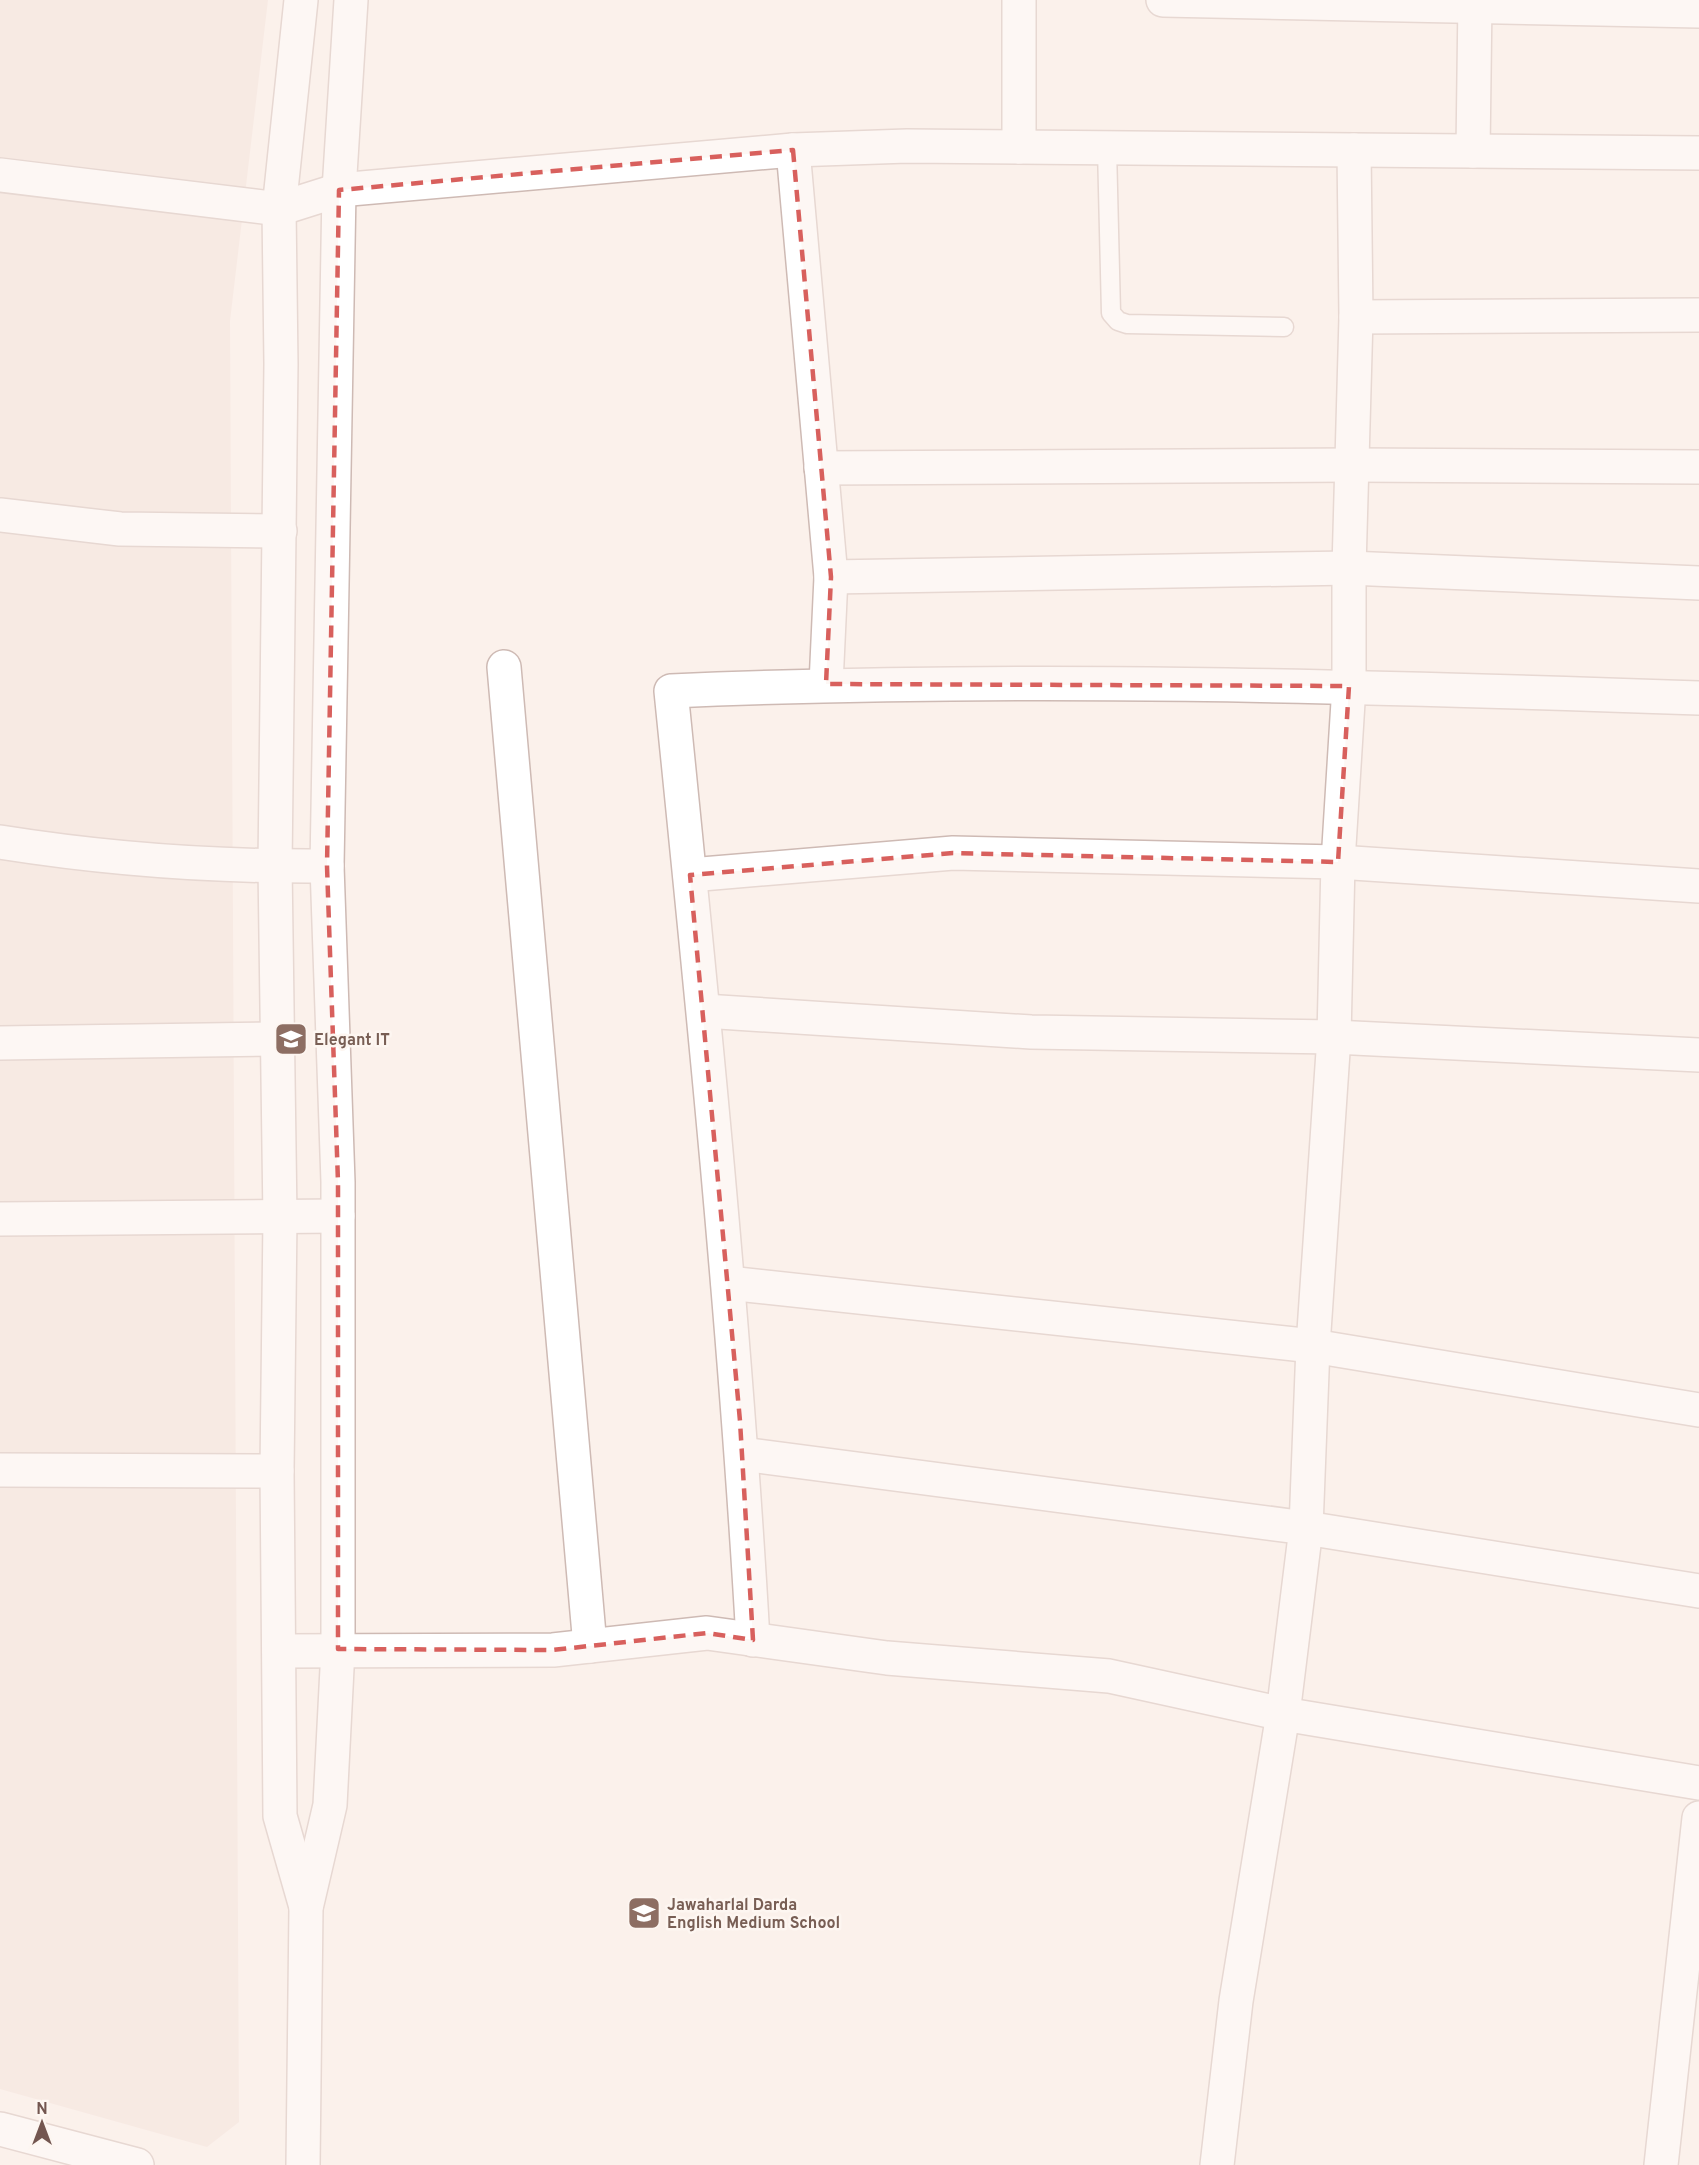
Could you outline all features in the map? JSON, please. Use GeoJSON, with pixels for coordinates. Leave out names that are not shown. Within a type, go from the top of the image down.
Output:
{"type":"FeatureCollection","features":[{"type":"Feature","properties":{"kind":"street"},"geometry":{"type":"LineString","coordinates":[[301,0],[279,209],[282,364],[275,866],[280,1218],[277,1471],[280,1816],[306,1908]]}},
{"type":"Feature","properties":{"kind":"street"},"geometry":{"type":"LineString","coordinates":[[303,2165],[306,1908],[330,1805],[338,1649],[338,1216],[327,866],[339,190],[351,0]]}},
{"type":"Feature","properties":{"kind":"street"},"geometry":{"type":"LineString","coordinates":[[1019,0],[1019,147]]}},
{"type":"Feature","properties":{"kind":"street"},"geometry":{"type":"LineString","coordinates":[[1163,0],[1475,3],[1699,11]]}},
{"type":"Feature","properties":{"kind":"street"},"geometry":{"type":"LineString","coordinates":[[1473,151],[1475,3]]}},
{"type":"Feature","properties":{"kind":"street"},"geometry":{"type":"LineString","coordinates":[[0,175],[279,209],[339,190],[793,150],[907,146],[1699,153]]}},
{"type":"Feature","properties":{"kind":"street"},"geometry":{"type":"LineString","coordinates":[[793,150],[831,577],[826,684]]}},
{"type":"Feature","properties":{"kind":"street"},"geometry":{"type":"LineString","coordinates":[[1217,2165],[1236,2001],[1283,1714],[1306,1528],[1313,1346],[1335,1037],[1338,862],[1348,686],[1348,568],[1356,317],[1354,150]]}},
{"type":"Feature","properties":{"kind":"street"},"geometry":{"type":"LineString","coordinates":[[1356,317],[1699,315]]}},
{"type":"Feature","properties":{"kind":"street"},"geometry":{"type":"LineString","coordinates":[[822,468],[1353,465],[1699,467]]}},
{"type":"Feature","properties":{"kind":"street"},"geometry":{"type":"LineString","coordinates":[[0,515],[120,529],[280,531]]}},
{"type":"Feature","properties":{"kind":"street"},"geometry":{"type":"LineString","coordinates":[[831,577],[1348,568],[1699,583]]}},
{"type":"Feature","properties":{"kind":"street"},"geometry":{"type":"LineString","coordinates":[[504,667],[590,1646]]}},
{"type":"Feature","properties":{"kind":"street"},"geometry":{"type":"LineString","coordinates":[[753,1640],[742,1454],[728,1283],[704,1011],[671,691],[826,684],[1348,686],[1699,698]]}},
{"type":"Feature","properties":{"kind":"street"},"geometry":{"type":"LineString","coordinates":[[0,842],[74,854],[275,866],[327,866]]}},
{"type":"Feature","properties":{"kind":"street"},"geometry":{"type":"LineString","coordinates":[[690,875],[953,853],[1338,862],[1699,886]]}},
{"type":"Feature","properties":{"kind":"street"},"geometry":{"type":"LineString","coordinates":[[704,1011],[1031,1032],[1335,1037],[1699,1055]]}},
{"type":"Feature","properties":{"kind":"street"},"geometry":{"type":"LineString","coordinates":[[0,1043],[279,1039]]}},
{"type":"Feature","properties":{"kind":"street"},"geometry":{"type":"LineString","coordinates":[[0,1219],[338,1216]]}},
{"type":"Feature","properties":{"kind":"street"},"geometry":{"type":"LineString","coordinates":[[728,1283],[1313,1346],[1699,1410]]}},
{"type":"Feature","properties":{"kind":"street"},"geometry":{"type":"LineString","coordinates":[[742,1454],[1306,1528],[1699,1590]]}},
{"type":"Feature","properties":{"kind":"street"},"geometry":{"type":"LineString","coordinates":[[0,1470],[277,1471]]}},
{"type":"Feature","properties":{"kind":"street"},"geometry":{"type":"LineString","coordinates":[[279,1651],[553,1650],[707,1633],[886,1659],[1109,1676],[1283,1714],[1699,1784]]}},
{"type":"Feature","properties":{"kind":"street"},"geometry":{"type":"LineString","coordinates":[[1661,2165],[1699,1818]]}},
{"type":"Feature","properties":{"kind":"street"},"geometry":{"type":"LineString","coordinates":[[0,2129],[137,2165]]}},
{"type":"Feature","properties":{"kind":"lane"},"geometry":{"type":"LineString","coordinates":[[1107,148],[1111,313],[1118,321],[1127,324],[1284,327]]}},
{"type":"Feature","properties":{"kind":"highlighted area"},"geometry":{"type":"Polygon","coordinates":[[[793,150],[831,577],[826,684],[1349,686],[1338,862],[953,853],[690,875],[740,1421],[753,1640],[707,1633],[553,1650],[338,1649],[338,1182],[327,866],[339,190],[793,150]]]}},
{"type":"Feature","properties":{"kind":"shaded area"},"geometry":{"type":"Polygon","coordinates":[[[0,0],[268,0],[230,321],[239,2122],[207,2147],[0,2089],[0,0]]]}},
{"type":"Feature","properties":{"kind":"place","name":"Elegant IT"},"geometry":{"type":"Point","coordinates":[291,1039]}},
{"type":"Feature","properties":{"kind":"place","name":"Jawaharlal Darda English Medium School"},"geometry":{"type":"Point","coordinates":[644,1913]}}]}
